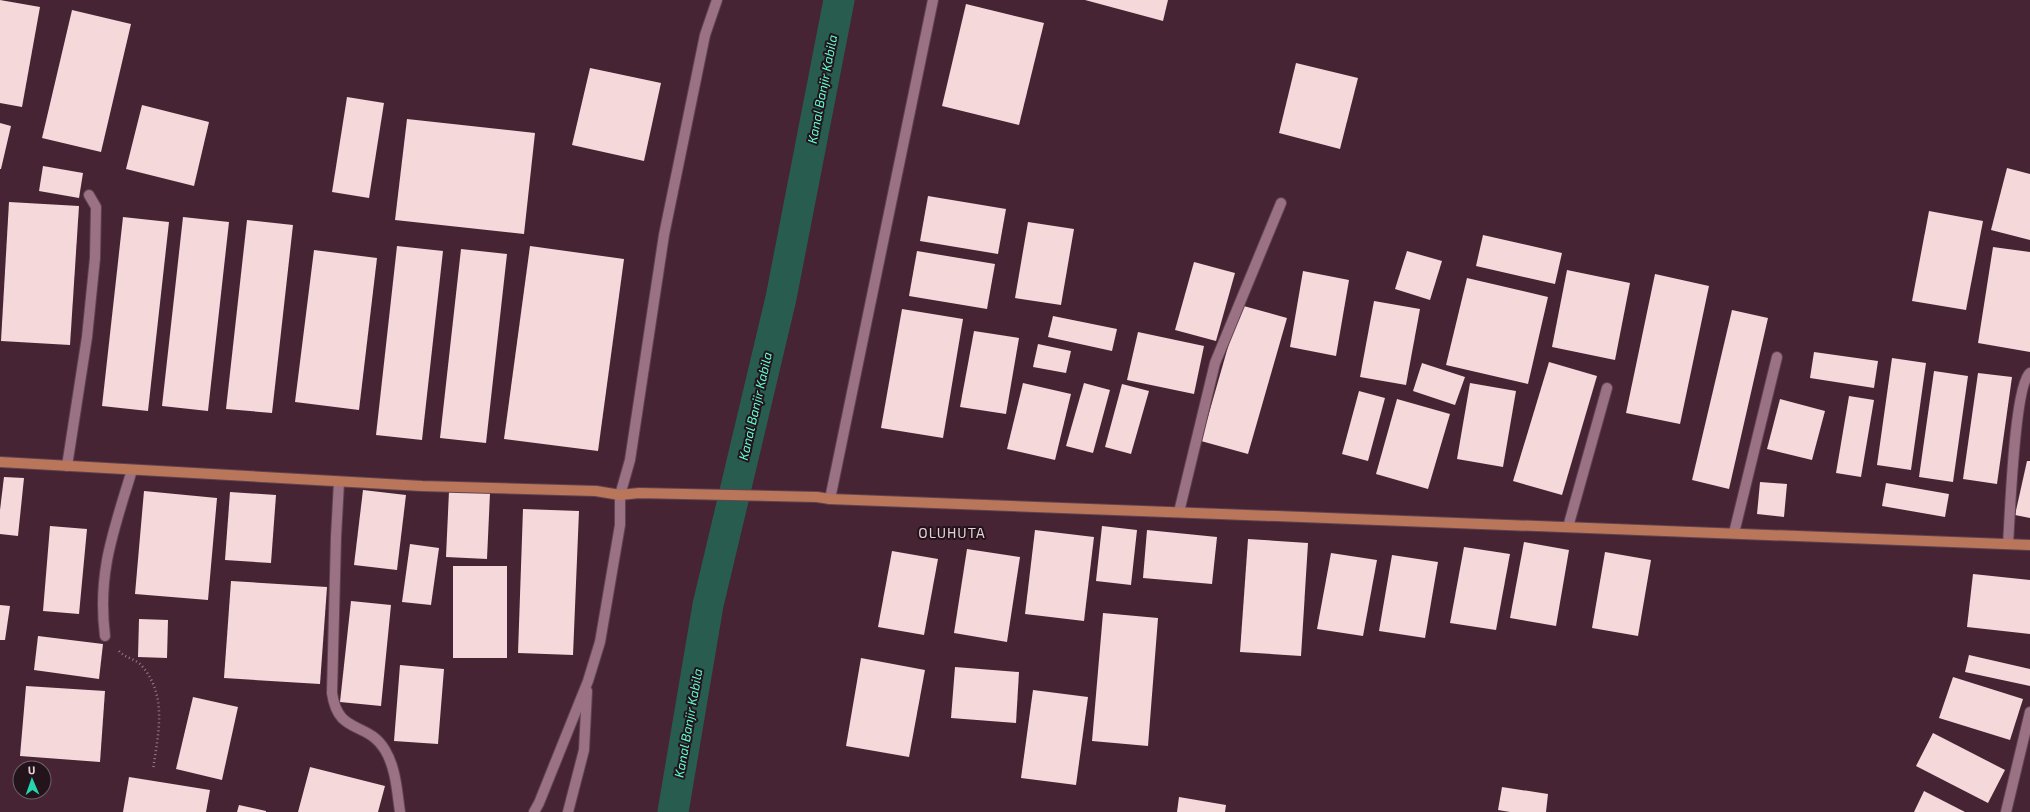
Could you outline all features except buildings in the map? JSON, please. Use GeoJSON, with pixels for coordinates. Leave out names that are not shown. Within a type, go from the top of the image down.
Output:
{"type":"FeatureCollection","features":[{"type":"Feature","properties":{"kind":"main road"},"geometry":{"type":"LineString","coordinates":[[0,462],[339,482],[596,492],[620,495],[639,493],[817,497],[830,499],[2030,545]]}},
{"type":"Feature","properties":{"kind":"street"},"geometry":{"type":"LineString","coordinates":[[534,812],[588,681],[600,642],[620,525],[620,495],[630,460],[664,235],[705,36],[717,0]]}},
{"type":"Feature","properties":{"kind":"street"},"geometry":{"type":"LineString","coordinates":[[830,499],[933,0]]}},
{"type":"Feature","properties":{"kind":"street"},"geometry":{"type":"LineString","coordinates":[[67,466],[87,338],[95,258],[96,207],[89,195]]}},
{"type":"Feature","properties":{"kind":"street"},"geometry":{"type":"LineString","coordinates":[[1179,512],[1215,363],[1281,203]]}},
{"type":"Feature","properties":{"kind":"street"},"geometry":{"type":"LineString","coordinates":[[1734,533],[1777,357]]}},
{"type":"Feature","properties":{"kind":"street"},"geometry":{"type":"LineString","coordinates":[[2008,544],[2015,439],[2023,389],[2027,375],[2030,373]]}},
{"type":"Feature","properties":{"kind":"street"},"geometry":{"type":"LineString","coordinates":[[1568,527],[1607,388]]}},
{"type":"Feature","properties":{"kind":"street"},"geometry":{"type":"LineString","coordinates":[[105,636],[102,606],[106,557],[132,470]]}},
{"type":"Feature","properties":{"kind":"street"},"geometry":{"type":"LineString","coordinates":[[339,482],[332,693],[334,706],[338,715],[345,722],[366,731],[385,749],[394,776],[400,812]]}},
{"type":"Feature","properties":{"kind":"street"},"geometry":{"type":"LineString","coordinates":[[568,812],[584,750],[588,681]]}},
{"type":"Feature","properties":{"kind":"street"},"geometry":{"type":"LineString","coordinates":[[2006,812],[2030,712]]}},
{"type":"Feature","properties":{"kind":"path"},"geometry":{"type":"LineString","coordinates":[[105,636],[122,654],[141,665],[152,681],[158,695],[160,716],[153,770]]}},
{"type":"Feature","properties":{"kind":"waterway","name":"Kanal Banjir Kabila"},"geometry":{"type":"LineString","coordinates":[[673,812],[708,605],[781,298],[839,0]]}},
{"type":"Feature","properties":{"kind":"district","name":"OLUHUTA"},"geometry":{"type":"Point","coordinates":[952,533]}}]}
